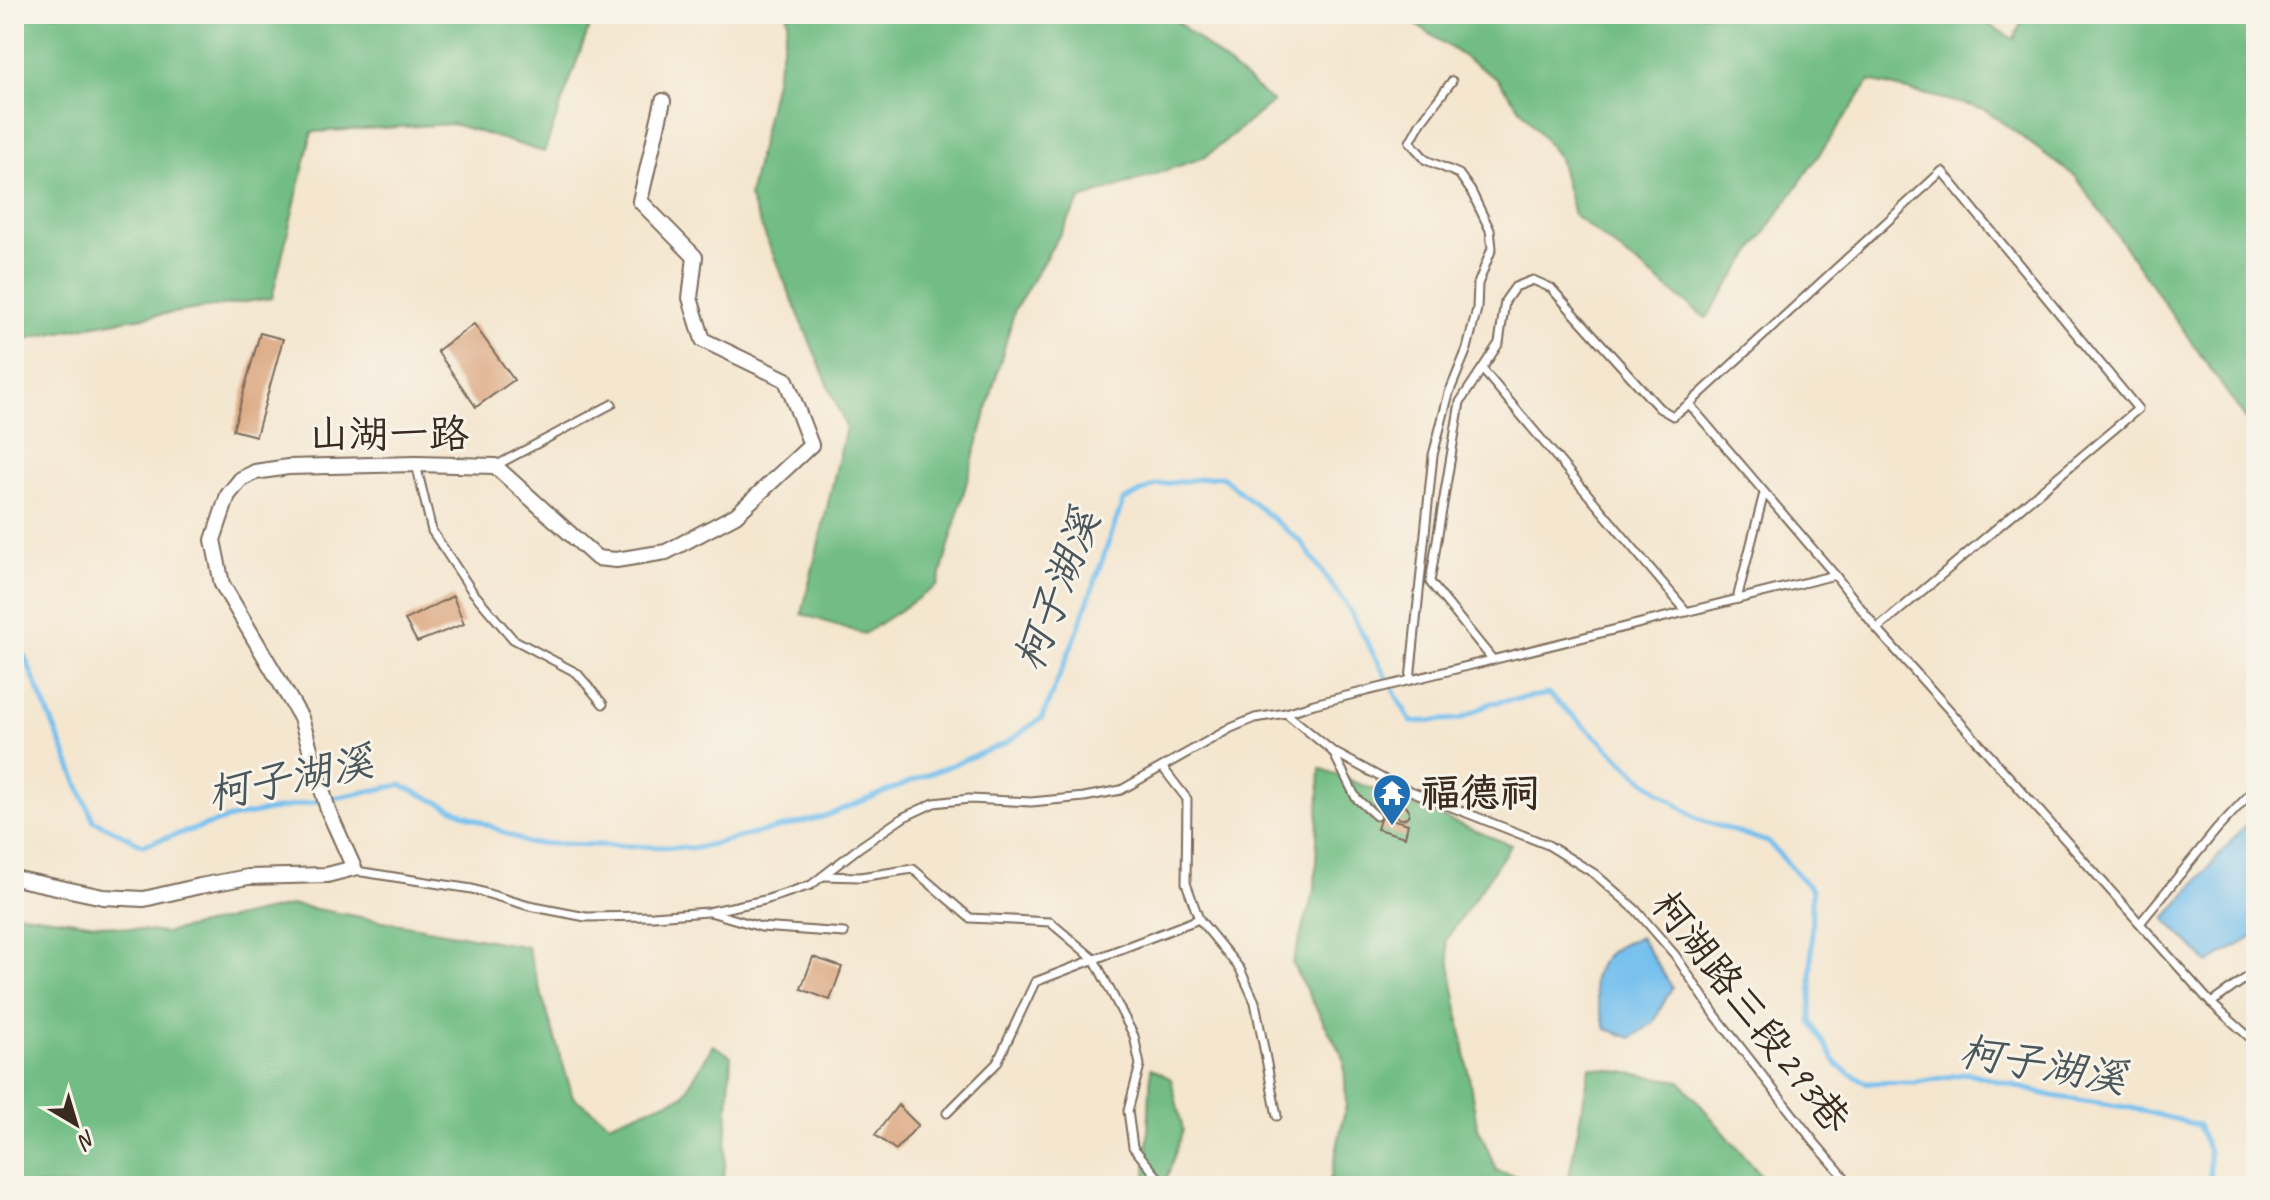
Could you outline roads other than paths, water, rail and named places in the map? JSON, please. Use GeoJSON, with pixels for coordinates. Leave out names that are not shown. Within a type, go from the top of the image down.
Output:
{"type":"FeatureCollection","features":[{"type":"Feature","properties":{"kind":"street","name":"山湖一路"},"geometry":{"type":"LineString","coordinates":[[354,868],[328,810],[301,718],[222,584],[213,540],[228,495],[241,479],[255,472],[288,467],[495,466],[597,558],[616,560],[666,552],[736,515],[811,445],[786,380],[703,340],[690,298],[695,257],[640,201],[663,101]]}},
{"type":"Feature","properties":{"kind":"street"},"geometry":{"type":"LineString","coordinates":[[14,878],[103,897],[144,899],[248,877],[327,875],[354,868]]}},
{"type":"Feature","properties":{"kind":"lane"},"geometry":{"type":"LineString","coordinates":[[1410,680],[1433,455],[1449,393],[1467,349],[1477,309],[1478,284],[1492,248],[1490,230],[1459,174],[1426,160],[1410,142],[1452,81]]}},
{"type":"Feature","properties":{"kind":"lane"},"geometry":{"type":"LineString","coordinates":[[1493,660],[1430,582],[1460,402],[1499,343],[1505,301],[1515,287],[1533,280],[1551,288],[1659,408],[1673,416],[1942,171],[2138,409],[1877,629]]}},
{"type":"Feature","properties":{"kind":"lane"},"geometry":{"type":"LineString","coordinates":[[1483,370],[1687,612]]}},
{"type":"Feature","properties":{"kind":"lane"},"geometry":{"type":"LineString","coordinates":[[495,466],[612,404]]}},
{"type":"Feature","properties":{"kind":"lane"},"geometry":{"type":"LineString","coordinates":[[1689,404],[1877,629],[2211,1003],[2256,1043]]}},
{"type":"Feature","properties":{"kind":"lane"},"geometry":{"type":"LineString","coordinates":[[416,464],[432,531],[472,591],[513,639],[577,673],[603,704]]}},
{"type":"Feature","properties":{"kind":"lane"},"geometry":{"type":"LineString","coordinates":[[1737,599],[1764,493]]}},
{"type":"Feature","properties":{"kind":"lane"},"geometry":{"type":"LineString","coordinates":[[354,868],[362,872],[472,889],[529,906],[586,917],[708,912],[765,900],[811,885],[904,817],[934,803],[969,799],[1031,802],[1121,790],[1231,728],[1255,718],[1286,713],[1835,575]]}},
{"type":"Feature","properties":{"kind":"lane","name":"柯湖路三段293巷"},"geometry":{"type":"LineString","coordinates":[[1286,713],[1332,751],[1393,784],[1548,845],[1595,874],[1636,910],[1675,955],[1716,1016],[1852,1186]]}},
{"type":"Feature","properties":{"kind":"lane"},"geometry":{"type":"LineString","coordinates":[[1332,751],[1356,798],[1376,816]]}},
{"type":"Feature","properties":{"kind":"lane"},"geometry":{"type":"LineString","coordinates":[[1163,768],[1187,799],[1186,883],[1199,919],[1240,969],[1255,1002],[1277,1116]]}},
{"type":"Feature","properties":{"kind":"lane"},"geometry":{"type":"LineString","coordinates":[[2141,922],[2256,783]]}},
{"type":"Feature","properties":{"kind":"lane"},"geometry":{"type":"LineString","coordinates":[[823,876],[860,877],[913,869],[970,918],[1050,922],[1094,959],[1134,1036],[1140,1065],[1128,1111],[1133,1147],[1165,1186]]}},
{"type":"Feature","properties":{"kind":"lane"},"geometry":{"type":"LineString","coordinates":[[708,912],[761,927],[844,933]]}},
{"type":"Feature","properties":{"kind":"lane"},"geometry":{"type":"LineString","coordinates":[[947,1113],[997,1063],[1035,982],[1199,919]]}},
{"type":"Feature","properties":{"kind":"lane"},"geometry":{"type":"LineString","coordinates":[[2211,1003],[2256,971]]}},
{"type":"Feature","properties":{"kind":"water"},"geometry":{"type":"Polygon","coordinates":[[[2256,812],[2256,935],[2208,963],[2165,919],[2256,812]]]}},
{"type":"Feature","properties":{"kind":"water"},"geometry":{"type":"Polygon","coordinates":[[[1640,937],[1672,987],[1653,1023],[1631,1038],[1606,1029],[1594,979],[1605,957],[1640,937]]]}},
{"type":"Feature","properties":{"kind":"waterway","name":"柯子湖溪"},"geometry":{"type":"LineString","coordinates":[[14,631],[93,820],[143,845],[230,818],[401,785],[527,843],[696,848],[823,817],[1006,743],[1042,718],[1076,635],[1123,501],[1156,485],[1221,476],[1301,542],[1347,606],[1411,722],[1461,719],[1491,703],[1549,694],[1645,781],[1697,819],[1768,842],[1812,890],[1811,1022],[1838,1066],[1866,1083],[1918,1082],[1969,1073],[2052,1096],[2131,1108],[2198,1125],[2209,1151],[2210,1186]]}},
{"type":"Feature","properties":{"kind":"place","name":"福德祠"},"geometry":{"type":"Point","coordinates":[1392,827]}}]}
